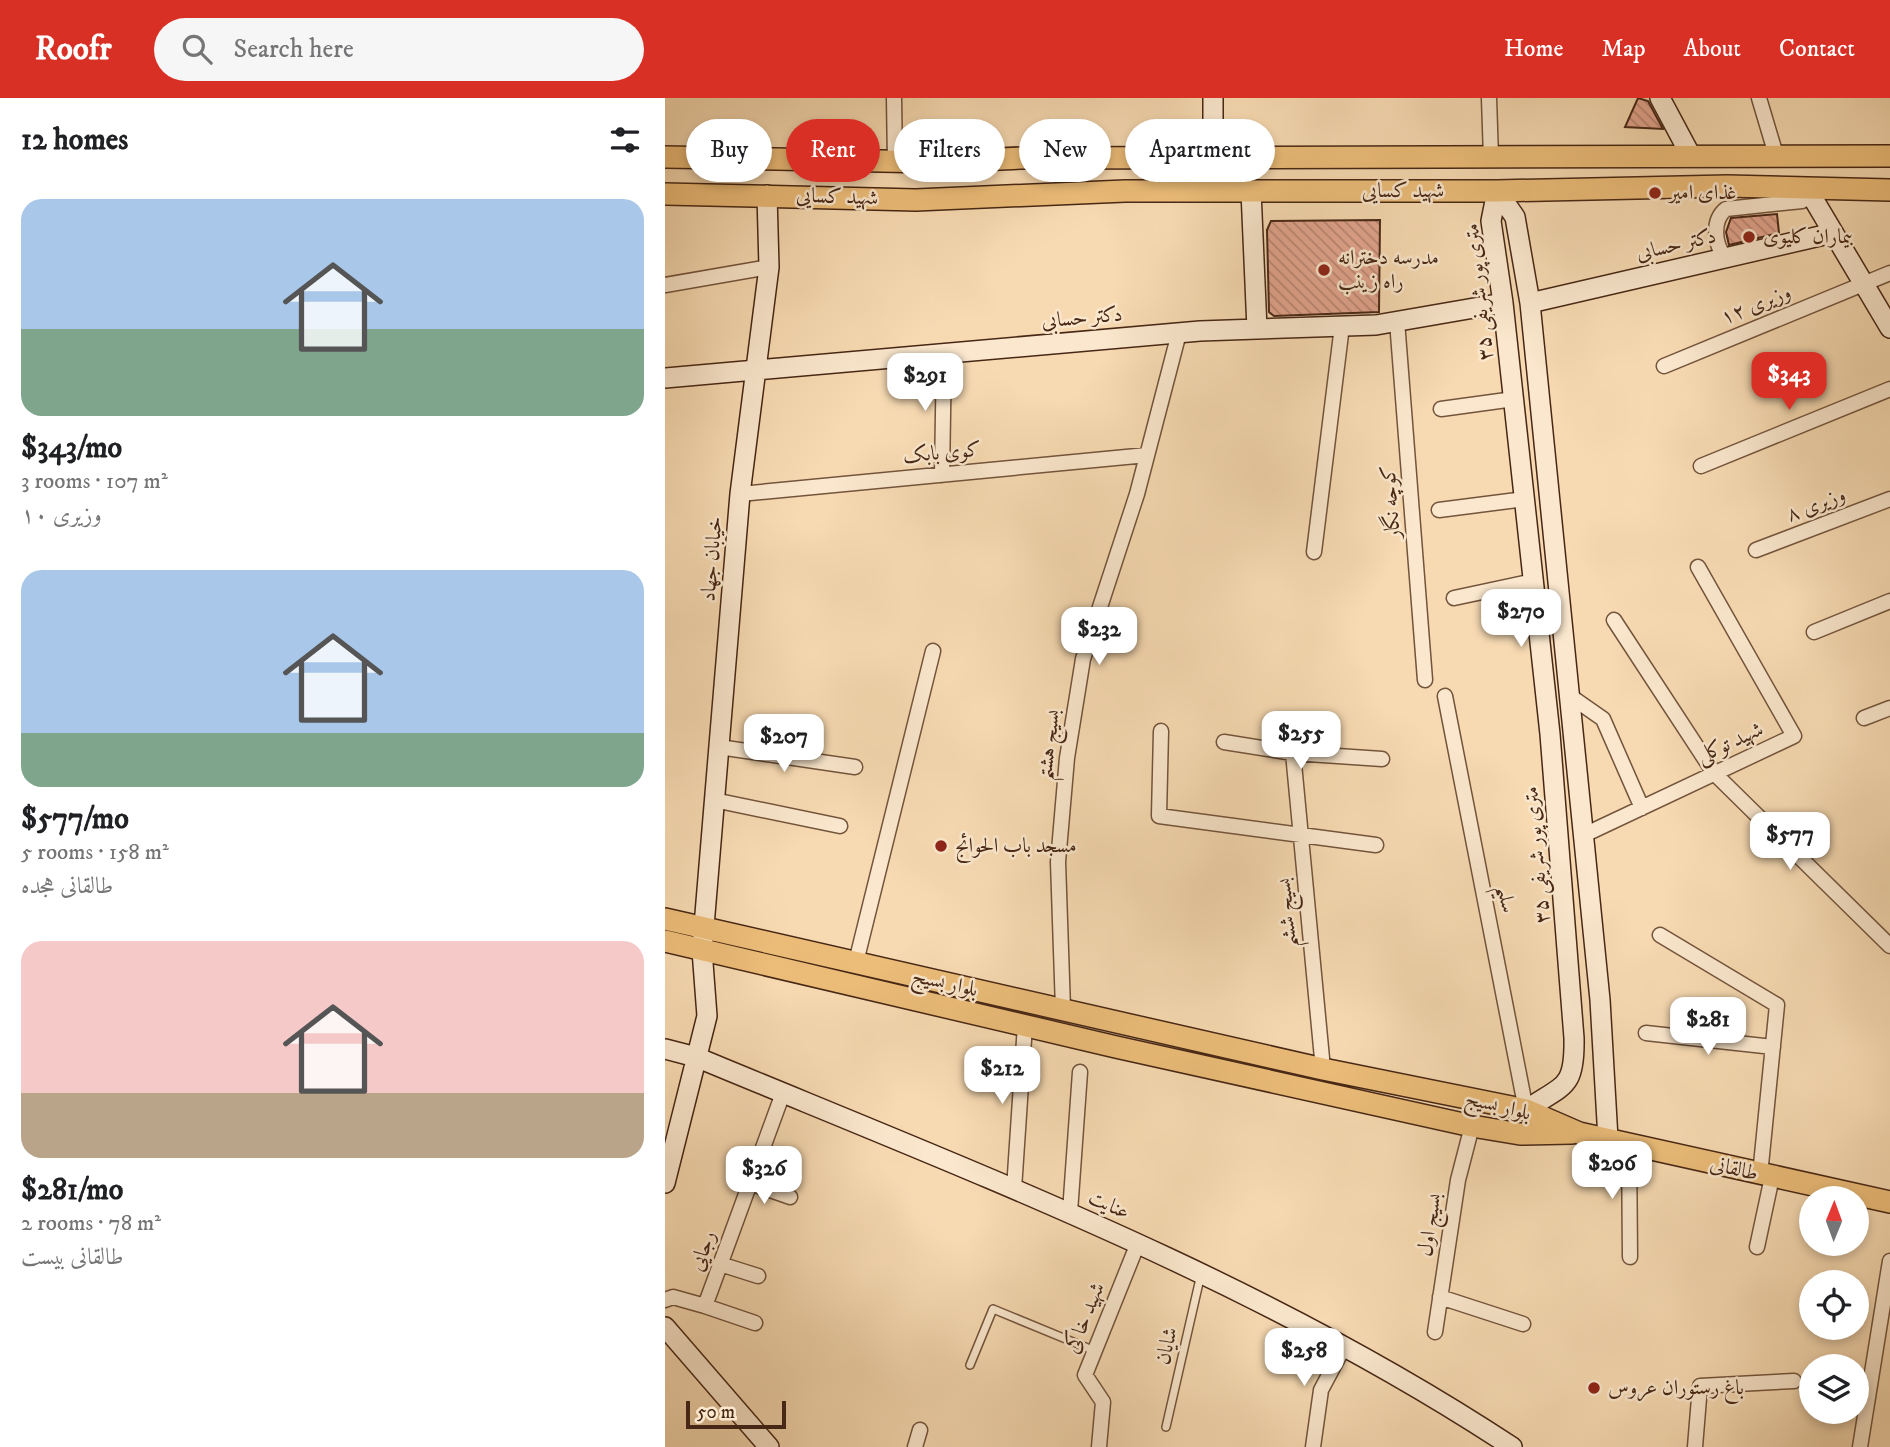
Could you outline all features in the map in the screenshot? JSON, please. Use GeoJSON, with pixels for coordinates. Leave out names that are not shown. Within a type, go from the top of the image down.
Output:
{"type":"FeatureCollection","features":[{"type":"Feature","properties":{"kind":"main road","name":"شهید کسایی"},"geometry":{"type":"LineString","coordinates":[[1275,157],[1890,156]]}},
{"type":"Feature","properties":{"kind":"main road","name":"شهید کسایی"},"geometry":{"type":"LineString","coordinates":[[665,157],[894,162]]}},
{"type":"Feature","properties":{"kind":"main road","name":"شهید کسایی"},"geometry":{"type":"LineString","coordinates":[[1005,160],[1125,158]]}},
{"type":"Feature","properties":{"kind":"main road"},"geometry":{"type":"LineString","coordinates":[[1491,158],[1497,191]]}},
{"type":"Feature","properties":{"kind":"main road","name":"شهید کسایی"},"geometry":{"type":"LineString","coordinates":[[665,194],[916,200],[1125,191],[1497,191],[1727,186],[1812,192],[1890,190]]}},
{"type":"Feature","properties":{"kind":"main road","name":"بلوار بسیج"},"geometry":{"type":"LineString","coordinates":[[665,919],[1323,1069],[1526,1110],[1579,1133]]}},
{"type":"Feature","properties":{"kind":"main road","name":"بلوار بسیج"},"geometry":{"type":"LineString","coordinates":[[665,941],[1025,1026],[1472,1125],[1520,1134],[1579,1133]]}},
{"type":"Feature","properties":{"kind":"main road","name":"طالقانی"},"geometry":{"type":"LineString","coordinates":[[1579,1133],[1890,1202]]}},
{"type":"Feature","properties":{"kind":"street"},"geometry":{"type":"LineString","coordinates":[[894,98],[894,119]]}},
{"type":"Feature","properties":{"kind":"street"},"geometry":{"type":"LineString","coordinates":[[1213,98],[1213,119]]}},
{"type":"Feature","properties":{"kind":"street"},"geometry":{"type":"LineString","coordinates":[[1489,98],[1491,158]]}},
{"type":"Feature","properties":{"kind":"street"},"geometry":{"type":"LineString","coordinates":[[1660,98],[1691,156]]}},
{"type":"Feature","properties":{"kind":"street"},"geometry":{"type":"LineString","coordinates":[[1759,98],[1776,155]]}},
{"type":"Feature","properties":{"kind":"street"},"geometry":{"type":"LineString","coordinates":[[1251,191],[1257,329]]}},
{"type":"Feature","properties":{"kind":"street","name":"۳۵ متری پور شریفی"},"geometry":{"type":"LineString","coordinates":[[1497,191],[1491,221],[1503,303],[1534,581],[1574,1038],[1574,1070],[1563,1087],[1526,1110]]}},
{"type":"Feature","properties":{"kind":"street","name":"۳۵ متری پور شریفی"},"geometry":{"type":"LineString","coordinates":[[1497,191],[1515,217],[1529,303],[1602,1037],[1618,1141]]}},
{"type":"Feature","properties":{"kind":"street"},"geometry":{"type":"LineString","coordinates":[[1725,257],[1716,240],[1718,219],[1726,209],[1796,202],[1812,192],[1833,233],[1890,328]]}},
{"type":"Feature","properties":{"kind":"street","name":"خیابان جهاد"},"geometry":{"type":"LineString","coordinates":[[665,1183],[707,1016],[702,950],[740,494],[769,267],[767,195]]}},
{"type":"Feature","properties":{"kind":"street","name":"دکتر حسابی"},"geometry":{"type":"LineString","coordinates":[[1529,303],[1833,233]]}},
{"type":"Feature","properties":{"kind":"street"},"geometry":{"type":"LineString","coordinates":[[665,285],[769,267]]}},
{"type":"Feature","properties":{"kind":"street","name":"وزيری ۱۲"},"geometry":{"type":"LineString","coordinates":[[1664,366],[1890,273]]}},
{"type":"Feature","properties":{"kind":"street","name":"دکتر حسابی"},"geometry":{"type":"LineString","coordinates":[[665,378],[1179,333],[1342,326],[1397,321],[1503,303]]}},
{"type":"Feature","properties":{"kind":"street","name":"کوچه نگار"},"geometry":{"type":"LineString","coordinates":[[1397,321],[1425,680]]}},
{"type":"Feature","properties":{"kind":"street"},"geometry":{"type":"LineString","coordinates":[[1314,552],[1342,326]]}},
{"type":"Feature","properties":{"kind":"street","name":"بسیج هشتم"},"geometry":{"type":"LineString","coordinates":[[1063,1009],[1058,862],[1067,758],[1083,659],[1147,455],[1179,333]]}},
{"type":"Feature","properties":{"kind":"street"},"geometry":{"type":"LineString","coordinates":[[942,475],[944,352]]}},
{"type":"Feature","properties":{"kind":"street"},"geometry":{"type":"LineString","coordinates":[[1700,466],[1890,389]]}},
{"type":"Feature","properties":{"kind":"street"},"geometry":{"type":"LineString","coordinates":[[1441,410],[1514,400]]}},
{"type":"Feature","properties":{"kind":"street","name":"کوی بابک"},"geometry":{"type":"LineString","coordinates":[[740,494],[1147,455]]}},
{"type":"Feature","properties":{"kind":"street"},"geometry":{"type":"LineString","coordinates":[[1439,510],[1525,499]]}},
{"type":"Feature","properties":{"kind":"street","name":"وزیری ۸"},"geometry":{"type":"LineString","coordinates":[[1756,550],[1890,499]]}},
{"type":"Feature","properties":{"kind":"street","name":"شهید توکلی"},"geometry":{"type":"LineString","coordinates":[[1584,835],[1794,736],[1698,567]]}},
{"type":"Feature","properties":{"kind":"street"},"geometry":{"type":"LineString","coordinates":[[1454,598],[1534,581]]}},
{"type":"Feature","properties":{"kind":"street"},"geometry":{"type":"LineString","coordinates":[[1814,632],[1890,601]]}},
{"type":"Feature","properties":{"kind":"street"},"geometry":{"type":"LineString","coordinates":[[1614,620],[1713,773],[1890,946]]}},
{"type":"Feature","properties":{"kind":"street"},"geometry":{"type":"LineString","coordinates":[[856,962],[933,651]]}},
{"type":"Feature","properties":{"kind":"street","name":"سلیم"},"geometry":{"type":"LineString","coordinates":[[1445,696],[1526,1110]]}},
{"type":"Feature","properties":{"kind":"street"},"geometry":{"type":"LineString","coordinates":[[1570,696],[1603,719],[1642,807]]}},
{"type":"Feature","properties":{"kind":"street"},"geometry":{"type":"LineString","coordinates":[[1864,719],[1890,708]]}},
{"type":"Feature","properties":{"kind":"street"},"geometry":{"type":"LineString","coordinates":[[1161,731],[1159,816],[1375,845]]}},
{"type":"Feature","properties":{"kind":"street"},"geometry":{"type":"LineString","coordinates":[[1224,741],[1293,753],[1382,759]]}},
{"type":"Feature","properties":{"kind":"street"},"geometry":{"type":"LineString","coordinates":[[719,747],[855,767]]}},
{"type":"Feature","properties":{"kind":"street","name":"بسیج ششم"},"geometry":{"type":"LineString","coordinates":[[1293,753],[1323,1069]]}},
{"type":"Feature","properties":{"kind":"street"},"geometry":{"type":"LineString","coordinates":[[714,800],[839,825]]}},
{"type":"Feature","properties":{"kind":"street"},"geometry":{"type":"LineString","coordinates":[[1660,934],[1777,1005],[1766,1176],[1757,1247]]}},
{"type":"Feature","properties":{"kind":"street"},"geometry":{"type":"LineString","coordinates":[[1014,1189],[1025,1026]]}},
{"type":"Feature","properties":{"kind":"street"},"geometry":{"type":"LineString","coordinates":[[1646,1032],[1773,1046]]}},
{"type":"Feature","properties":{"kind":"street"},"geometry":{"type":"LineString","coordinates":[[1574,1038],[1602,1037]]}},
{"type":"Feature","properties":{"kind":"street","name":"عنایت"},"geometry":{"type":"LineString","coordinates":[[665,1049],[696,1057],[1070,1212],[1138,1243],[1345,1345],[1454,1409],[1512,1447]]}},
{"type":"Feature","properties":{"kind":"street"},"geometry":{"type":"LineString","coordinates":[[1070,1212],[1080,1072]]}},
{"type":"Feature","properties":{"kind":"street","name":"رجایی"},"geometry":{"type":"LineString","coordinates":[[665,1300],[673,1297],[705,1306],[783,1093]]}},
{"type":"Feature","properties":{"kind":"street","name":"بسیج اول"},"geometry":{"type":"LineString","coordinates":[[1435,1332],[1458,1180],[1472,1125]]}},
{"type":"Feature","properties":{"kind":"street"},"geometry":{"type":"LineString","coordinates":[[1618,1141],[1630,1257]]}},
{"type":"Feature","properties":{"kind":"street"},"geometry":{"type":"LineString","coordinates":[[750,1183],[790,1197]]}},
{"type":"Feature","properties":{"kind":"street","name":"شهید خاکی"},"geometry":{"type":"LineString","coordinates":[[1099,1447],[1103,1402],[1085,1375],[1138,1243]]}},
{"type":"Feature","properties":{"kind":"street"},"geometry":{"type":"LineString","coordinates":[[1860,1447],[1890,1262]]}},
{"type":"Feature","properties":{"kind":"street"},"geometry":{"type":"LineString","coordinates":[[720,1264],[758,1276]]}},
{"type":"Feature","properties":{"kind":"street"},"geometry":{"type":"LineString","coordinates":[[1440,1297],[1524,1324]]}},
{"type":"Feature","properties":{"kind":"street"},"geometry":{"type":"LineString","coordinates":[[705,1306],[755,1324]]}},
{"type":"Feature","properties":{"kind":"street"},"geometry":{"type":"LineString","coordinates":[[665,1327],[769,1447]]}},
{"type":"Feature","properties":{"kind":"street"},"geometry":{"type":"LineString","coordinates":[[1313,1447],[1321,1390],[1345,1345]]}},
{"type":"Feature","properties":{"kind":"street"},"geometry":{"type":"LineString","coordinates":[[1695,1447],[1700,1386],[1794,1381]]}},
{"type":"Feature","properties":{"kind":"street"},"geometry":{"type":"LineString","coordinates":[[915,1447],[920,1430]]}},
{"type":"Feature","properties":{"kind":"lane","name":"شایان"},"geometry":{"type":"LineString","coordinates":[[1166,1427],[1201,1274]]}},
{"type":"Feature","properties":{"kind":"lane"},"geometry":{"type":"LineString","coordinates":[[971,1365],[993,1309],[1094,1351]]}},
{"type":"Feature","properties":{"kind":"building"},"geometry":{"type":"Polygon","coordinates":[[[1638,98],[1648,101],[1663,129],[1625,127],[1638,98]]]}},
{"type":"Feature","properties":{"kind":"building","name":"بیماران کلیوی"},"geometry":{"type":"Polygon","coordinates":[[[1777,214],[1779,233],[1729,245],[1726,232],[1731,218],[1777,214]]]}},
{"type":"Feature","properties":{"kind":"building","name":"مدرسه دخترانه راه زینب"},"geometry":{"type":"Polygon","coordinates":[[[1380,220],[1379,312],[1274,316],[1269,312],[1267,230],[1271,221],[1380,220]]]}},
{"type":"Feature","properties":{"kind":"place","name":"غذای امیر"},"geometry":{"type":"Point","coordinates":[1655,193]}},
{"type":"Feature","properties":{"kind":"place","name":"بیماران کلیوی"},"geometry":{"type":"Point","coordinates":[1749,237]}},
{"type":"Feature","properties":{"kind":"place","name":"مدرسه دخترانه راه زینب"},"geometry":{"type":"Point","coordinates":[1324,270]}},
{"type":"Feature","properties":{"kind":"place","name":"مسجد باب الحوائج"},"geometry":{"type":"Point","coordinates":[941,846]}},
{"type":"Feature","properties":{"kind":"place","name":"باغ رستوران عروس"},"geometry":{"type":"Point","coordinates":[1594,1388]}}]}
